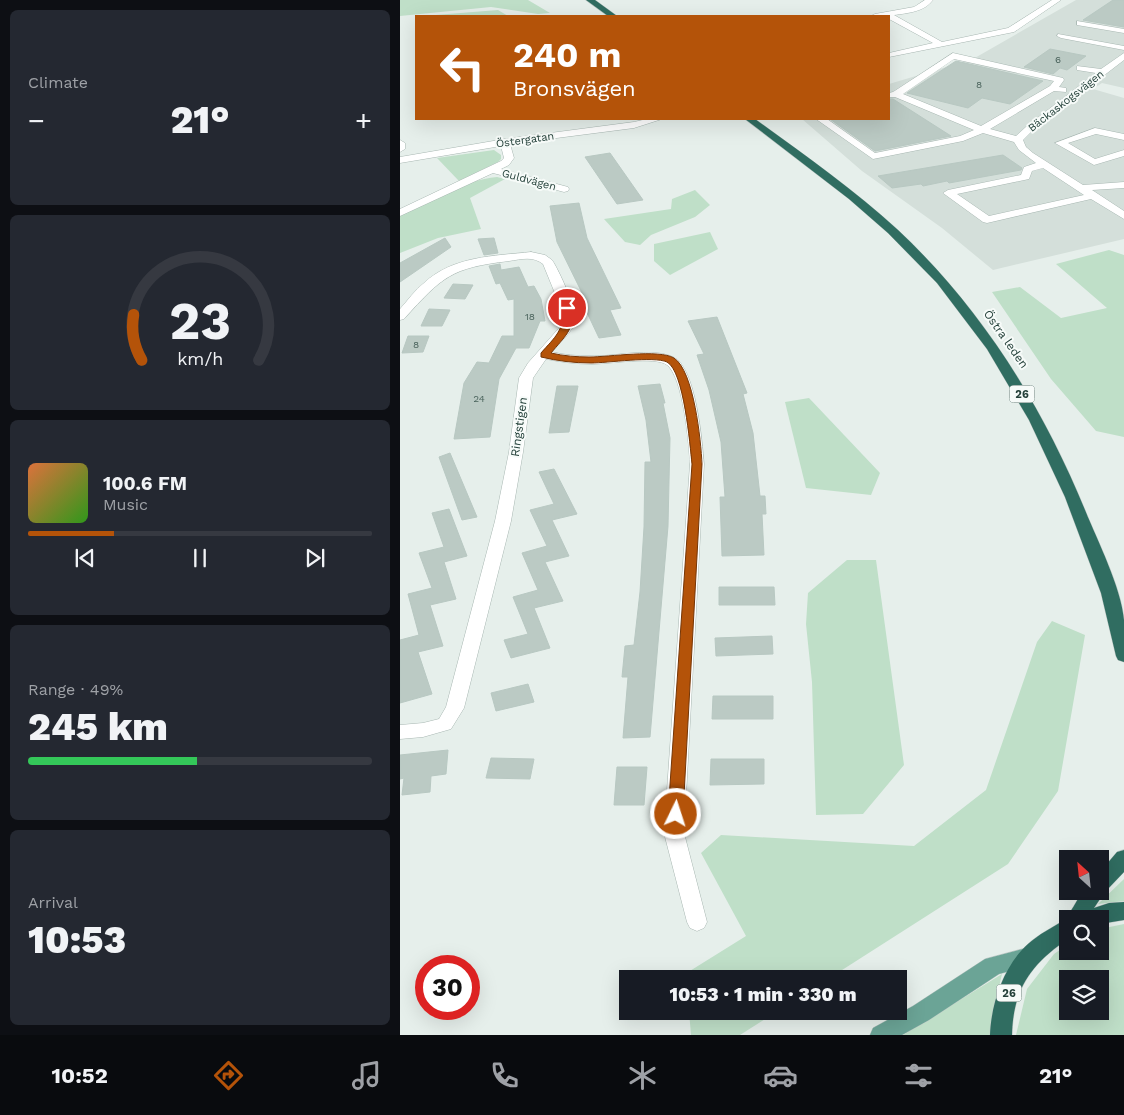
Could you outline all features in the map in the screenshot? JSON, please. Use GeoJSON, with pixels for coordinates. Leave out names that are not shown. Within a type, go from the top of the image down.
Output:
{"type":"FeatureCollection","features":[{"type":"Feature","properties":{"kind":"highway"},"geometry":{"type":"LineString","coordinates":[[590,0],[612,15]]}},
{"type":"Feature","properties":{"kind":"highway","name":"Östra leden"},"geometry":{"type":"LineString","coordinates":[[750,120],[863,206],[910,248],[952,293],[994,348],[1034,413],[1068,482],[1109,593],[1124,656]]}},
{"type":"Feature","properties":{"kind":"highway"},"geometry":{"type":"LineString","coordinates":[[1109,877],[1124,858]]}},
{"type":"Feature","properties":{"kind":"highway"},"geometry":{"type":"LineString","coordinates":[[1109,912],[1124,911]]}},
{"type":"Feature","properties":{"kind":"highway","name":"26"},"geometry":{"type":"LineString","coordinates":[[1001,1035],[1001,1025],[1011,988],[1030,956],[1059,934]]}},
{"type":"Feature","properties":{"kind":"main road"},"geometry":{"type":"LineString","coordinates":[[881,1035],[921,1013],[993,966],[1030,956]]}},
{"type":"Feature","properties":{"kind":"street"},"geometry":{"type":"LineString","coordinates":[[880,15],[916,9],[926,4],[928,0]]}},
{"type":"Feature","properties":{"kind":"street"},"geometry":{"type":"LineString","coordinates":[[890,55],[1011,30],[1057,0]]}},
{"type":"Feature","properties":{"kind":"street"},"geometry":{"type":"LineString","coordinates":[[890,16],[942,45]]}},
{"type":"Feature","properties":{"kind":"street"},"geometry":{"type":"LineString","coordinates":[[1080,23],[1124,31]]}},
{"type":"Feature","properties":{"kind":"street"},"geometry":{"type":"LineString","coordinates":[[1061,36],[1124,48]]}},
{"type":"Feature","properties":{"kind":"street"},"geometry":{"type":"LineString","coordinates":[[892,95],[953,56],[975,38]]}},
{"type":"Feature","properties":{"kind":"street"},"geometry":{"type":"LineString","coordinates":[[822,120],[873,156],[964,138],[982,130],[1053,88],[1060,80],[953,56]]}},
{"type":"Feature","properties":{"kind":"street","name":"Bäckaskogsvägen"},"geometry":{"type":"LineString","coordinates":[[1124,56],[1030,128],[1018,140],[1022,148],[1044,164],[1124,216]]}},
{"type":"Feature","properties":{"kind":"street"},"geometry":{"type":"LineString","coordinates":[[1080,68],[1103,72]]}},
{"type":"Feature","properties":{"kind":"street"},"geometry":{"type":"LineString","coordinates":[[1053,88],[1076,93]]}},
{"type":"Feature","properties":{"kind":"street"},"geometry":{"type":"LineString","coordinates":[[892,95],[982,130],[1018,140]]}},
{"type":"Feature","properties":{"kind":"street","name":"Östergatan"},"geometry":{"type":"LineString","coordinates":[[400,160],[505,142],[634,125],[651,120]]}},
{"type":"Feature","properties":{"kind":"street"},"geometry":{"type":"LineString","coordinates":[[1124,137],[1095,131],[1060,143],[1094,162],[1124,153]]}},
{"type":"Feature","properties":{"kind":"street"},"geometry":{"type":"LineString","coordinates":[[400,213],[505,164],[510,158],[505,142]]}},
{"type":"Feature","properties":{"kind":"street"},"geometry":{"type":"LineString","coordinates":[[400,143],[400,149]]}},
{"type":"Feature","properties":{"kind":"street"},"geometry":{"type":"LineString","coordinates":[[1044,164],[1028,169],[1025,177],[948,193],[987,220],[1091,196]]}},
{"type":"Feature","properties":{"kind":"street","name":"Guldvägen"},"geometry":{"type":"LineString","coordinates":[[494,170],[564,189]]}},
{"type":"Feature","properties":{"kind":"street"},"geometry":{"type":"LineString","coordinates":[[1080,188],[1124,185]]}},
{"type":"Feature","properties":{"kind":"street"},"geometry":{"type":"LineString","coordinates":[[404,200],[417,204]]}},
{"type":"Feature","properties":{"kind":"street","name":"Ringstigen"},"geometry":{"type":"LineString","coordinates":[[400,316],[437,278],[460,266],[487,260],[531,256],[541,257],[548,262],[567,308],[569,320],[566,330],[533,366],[526,378],[516,452],[503,521],[455,708],[445,724],[423,730],[400,732]]}},
{"type":"Feature","properties":{"kind":"street"},"geometry":{"type":"LineString","coordinates":[[545,355],[590,360],[655,357],[670,360],[679,369],[694,422],[697,464],[674,833],[697,922]]}},
{"type":"Feature","properties":{"kind":"shaded area"},"geometry":{"type":"Polygon","coordinates":[[[1076,0],[1124,0],[1124,88],[1102,83],[1093,89],[1124,98],[1124,239],[993,270],[942,228],[862,171],[803,120],[890,120],[890,84],[973,59],[1076,0]]]}},
{"type":"Feature","properties":{"kind":"green space"},"geometry":{"type":"Polygon","coordinates":[[[400,0],[528,0],[550,13],[538,14],[491,7],[400,16],[400,0]]]}},
{"type":"Feature","properties":{"kind":"green space"},"geometry":{"type":"Polygon","coordinates":[[[498,10],[506,15],[436,15],[498,10]]]}},
{"type":"Feature","properties":{"kind":"green space"},"geometry":{"type":"Polygon","coordinates":[[[494,150],[501,155],[501,159],[498,162],[459,181],[437,158],[494,150]]]}},
{"type":"Feature","properties":{"kind":"green space"},"geometry":{"type":"Polygon","coordinates":[[[497,177],[505,179],[470,198],[481,229],[438,238],[400,253],[400,216],[459,187],[472,182],[497,177]]]}},
{"type":"Feature","properties":{"kind":"green space"},"geometry":{"type":"Polygon","coordinates":[[[695,190],[710,205],[695,217],[651,235],[640,245],[625,242],[604,219],[671,209],[672,199],[695,190]]]}},
{"type":"Feature","properties":{"kind":"green space"},"geometry":{"type":"Polygon","coordinates":[[[710,232],[718,249],[670,275],[654,261],[654,244],[710,232]]]}},
{"type":"Feature","properties":{"kind":"green space"},"geometry":{"type":"Polygon","coordinates":[[[1109,250],[1124,255],[1124,437],[1096,431],[1051,379],[992,292],[1020,287],[1061,318],[1107,308],[1056,264],[1109,250]]]}},
{"type":"Feature","properties":{"kind":"green space"},"geometry":{"type":"Polygon","coordinates":[[[809,398],[880,473],[871,495],[806,488],[785,402],[809,398]]]}},
{"type":"Feature","properties":{"kind":"green space"},"geometry":{"type":"Polygon","coordinates":[[[847,560],[876,560],[904,765],[863,814],[816,815],[812,682],[806,624],[808,593],[847,560]]]}},
{"type":"Feature","properties":{"kind":"green space"},"geometry":{"type":"Polygon","coordinates":[[[1052,621],[1085,635],[1058,791],[1008,864],[842,970],[691,970],[746,936],[701,853],[721,835],[914,846],[986,790],[1037,642],[1052,621]]]}},
{"type":"Feature","properties":{"kind":"green space"},"geometry":{"type":"Polygon","coordinates":[[[1123,880],[1124,901],[1098,904],[1102,900],[1109,900],[1109,893],[1123,880]]]}},
{"type":"Feature","properties":{"kind":"green space"},"geometry":{"type":"Polygon","coordinates":[[[1124,924],[1124,1035],[1016,1035],[1027,989],[1054,954],[1059,951],[1059,960],[1109,960],[1109,927],[1124,924]]]}},
{"type":"Feature","properties":{"kind":"green space"},"geometry":{"type":"Polygon","coordinates":[[[1002,974],[991,1021],[990,1035],[903,1035],[1002,974]]]}},
{"type":"Feature","properties":{"kind":"green space"},"geometry":{"type":"Polygon","coordinates":[[[690,1020],[764,1020],[740,1035],[691,1035],[690,1020]]]}},
{"type":"Feature","properties":{"kind":"building"},"geometry":{"type":"Polygon","coordinates":[[[1113,0],[1124,0],[1124,27],[1083,20],[1113,0]]]}},
{"type":"Feature","properties":{"kind":"building"},"geometry":{"type":"Polygon","coordinates":[[[1050,49],[1086,56],[1067,70],[1060,68],[1053,74],[1024,67],[1050,49]]]}},
{"type":"Feature","properties":{"kind":"building"},"geometry":{"type":"Polygon","coordinates":[[[956,61],[1043,81],[1010,104],[982,98],[968,108],[907,93],[956,61]]]}},
{"type":"Feature","properties":{"kind":"building"},"geometry":{"type":"Polygon","coordinates":[[[890,99],[893,99],[951,136],[875,151],[831,120],[890,120],[890,99]]]}},
{"type":"Feature","properties":{"kind":"building"},"geometry":{"type":"Polygon","coordinates":[[[610,153],[643,200],[617,204],[585,157],[610,153]]]}},
{"type":"Feature","properties":{"kind":"building"},"geometry":{"type":"Polygon","coordinates":[[[1003,155],[1022,168],[1021,170],[949,183],[947,181],[923,186],[921,184],[892,188],[878,176],[1003,155]]]}},
{"type":"Feature","properties":{"kind":"building"},"geometry":{"type":"Polygon","coordinates":[[[579,203],[587,238],[621,308],[610,310],[621,335],[599,338],[583,304],[587,303],[557,242],[550,206],[579,203]]]}},
{"type":"Feature","properties":{"kind":"building"},"geometry":{"type":"Polygon","coordinates":[[[445,238],[451,247],[400,282],[400,263],[445,238]]]}},
{"type":"Feature","properties":{"kind":"building"},"geometry":{"type":"Polygon","coordinates":[[[494,238],[498,253],[484,255],[478,239],[494,238]]]}},
{"type":"Feature","properties":{"kind":"building"},"geometry":{"type":"Polygon","coordinates":[[[500,264],[501,270],[519,267],[528,287],[534,286],[541,299],[545,321],[540,321],[529,348],[516,348],[499,379],[490,437],[454,439],[464,383],[477,362],[489,363],[502,336],[514,336],[514,299],[508,300],[500,283],[496,284],[489,266],[500,264]]]}},
{"type":"Feature","properties":{"kind":"building"},"geometry":{"type":"Polygon","coordinates":[[[453,284],[473,285],[465,299],[444,298],[453,284]]]}},
{"type":"Feature","properties":{"kind":"building"},"geometry":{"type":"Polygon","coordinates":[[[429,309],[450,310],[442,326],[421,326],[429,309]]]}},
{"type":"Feature","properties":{"kind":"building"},"geometry":{"type":"Polygon","coordinates":[[[717,317],[747,393],[743,394],[753,433],[760,496],[765,496],[766,514],[762,514],[764,555],[722,556],[720,497],[725,497],[721,442],[709,390],[697,355],[704,354],[688,321],[717,317]]]}},
{"type":"Feature","properties":{"kind":"building"},"geometry":{"type":"Polygon","coordinates":[[[408,336],[429,336],[423,352],[402,353],[408,336]]]}},
{"type":"Feature","properties":{"kind":"building"},"geometry":{"type":"Polygon","coordinates":[[[660,384],[670,438],[668,526],[650,737],[623,738],[628,677],[622,677],[625,646],[634,645],[640,592],[644,527],[645,462],[651,462],[646,420],[638,386],[660,384]]]}},
{"type":"Feature","properties":{"kind":"building"},"geometry":{"type":"Polygon","coordinates":[[[557,386],[578,386],[569,432],[549,433],[557,386]]]}},
{"type":"Feature","properties":{"kind":"building"},"geometry":{"type":"Polygon","coordinates":[[[450,453],[477,517],[462,520],[439,457],[450,453]]]}},
{"type":"Feature","properties":{"kind":"building"},"geometry":{"type":"Polygon","coordinates":[[[554,469],[577,514],[552,520],[569,556],[545,562],[563,601],[534,608],[550,648],[511,658],[504,640],[528,634],[513,597],[538,590],[522,553],[547,546],[530,510],[554,504],[539,472],[554,469]]]}},
{"type":"Feature","properties":{"kind":"building"},"geometry":{"type":"Polygon","coordinates":[[[449,509],[467,556],[444,562],[456,599],[430,605],[443,646],[418,652],[432,694],[400,703],[400,640],[419,635],[408,594],[432,588],[419,553],[444,547],[432,513],[449,509]]]}},
{"type":"Feature","properties":{"kind":"building"},"geometry":{"type":"Polygon","coordinates":[[[719,587],[774,587],[775,605],[719,605],[719,587]]]}},
{"type":"Feature","properties":{"kind":"building"},"geometry":{"type":"Polygon","coordinates":[[[772,636],[773,654],[716,656],[715,638],[772,636]]]}},
{"type":"Feature","properties":{"kind":"building"},"geometry":{"type":"Polygon","coordinates":[[[528,684],[534,702],[496,711],[491,693],[528,684]]]}},
{"type":"Feature","properties":{"kind":"building"},"geometry":{"type":"Polygon","coordinates":[[[713,696],[773,696],[773,719],[712,719],[713,696]]]}},
{"type":"Feature","properties":{"kind":"building"},"geometry":{"type":"Polygon","coordinates":[[[448,750],[446,774],[431,776],[430,792],[402,795],[404,778],[400,779],[400,755],[448,750]]]}},
{"type":"Feature","properties":{"kind":"building"},"geometry":{"type":"Polygon","coordinates":[[[491,758],[534,759],[530,779],[486,778],[491,758]]]}},
{"type":"Feature","properties":{"kind":"building"},"geometry":{"type":"Polygon","coordinates":[[[711,759],[764,759],[764,784],[710,785],[711,759]]]}},
{"type":"Feature","properties":{"kind":"building"},"geometry":{"type":"Polygon","coordinates":[[[617,767],[647,767],[644,805],[614,805],[617,767]]]}},
{"type":"Feature","properties":{"kind":"route"},"geometry":{"type":"LineString","coordinates":[[567,308],[569,320],[566,330],[545,355],[590,360],[655,357],[670,360],[679,369],[694,422],[697,464],[676,814]]}}]}
